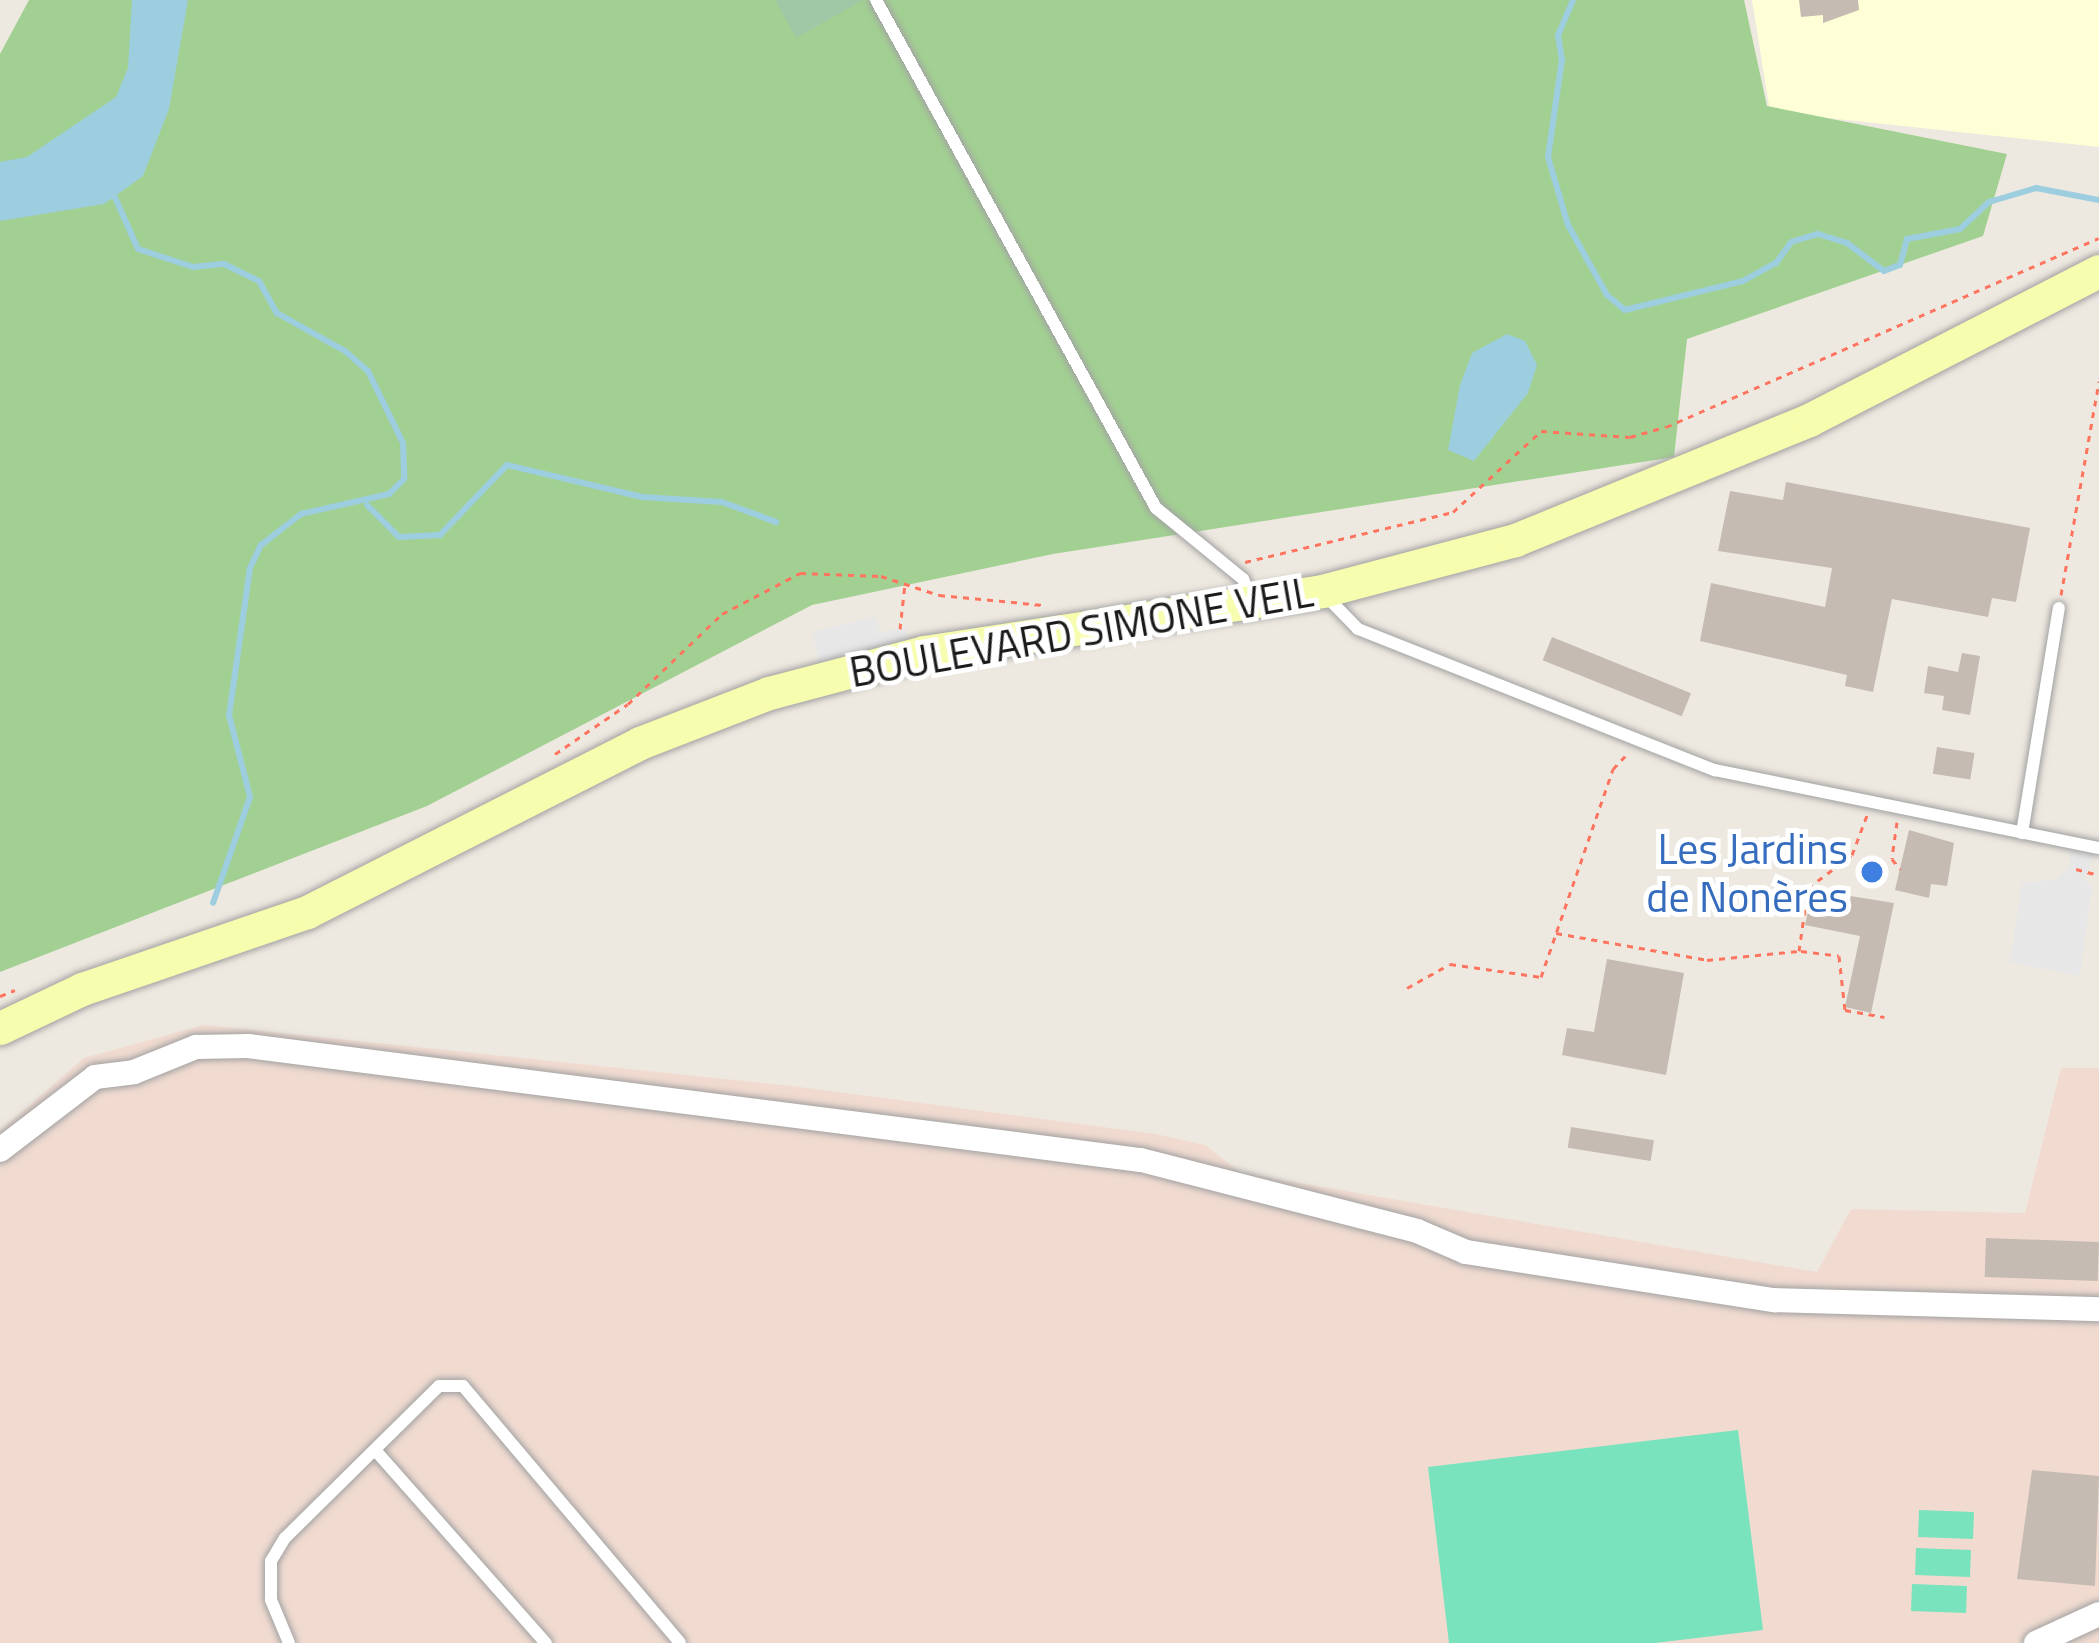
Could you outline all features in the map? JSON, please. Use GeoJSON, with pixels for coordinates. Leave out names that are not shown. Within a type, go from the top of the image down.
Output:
{"type":"FeatureCollection","features":[{"type":"Feature","properties":{"kind":"main road","name":"BOULEVARD SIMONE VEIL"},"geometry":{"type":"LineString","coordinates":[[0,1028],[82,989],[382,880],[569,777],[718,710],[896,658],[1248,592],[1322,591],[1514,540],[1694,472],[2099,271]]}},
{"type":"Feature","properties":{"kind":"street"},"geometry":{"type":"LineString","coordinates":[[0,1150],[95,1077],[134,1072],[196,1047],[248,1046],[1141,1160],[1417,1231],[1466,1252],[1774,1300],[2099,1309]]}},
{"type":"Feature","properties":{"kind":"street"},"geometry":{"type":"LineString","coordinates":[[2036,1643],[2099,1614]]}},
{"type":"Feature","properties":{"kind":"lane"},"geometry":{"type":"LineString","coordinates":[[876,0],[1156,508],[1248,592]]}},
{"type":"Feature","properties":{"kind":"lane"},"geometry":{"type":"LineString","coordinates":[[1322,591],[1358,629],[1714,770],[2099,848]]}},
{"type":"Feature","properties":{"kind":"lane"},"geometry":{"type":"LineString","coordinates":[[2022,833],[2059,608]]}},
{"type":"Feature","properties":{"kind":"lane"},"geometry":{"type":"LineString","coordinates":[[289,1643],[271,1600],[271,1561],[439,1386],[464,1386],[680,1643]]}},
{"type":"Feature","properties":{"kind":"lane"},"geometry":{"type":"LineString","coordinates":[[375,1450],[546,1643]]}},
{"type":"Feature","properties":{"kind":"path"},"geometry":{"type":"LineString","coordinates":[[1248,592],[1240,568],[1249,557],[1453,512],[1541,431],[1630,436],[1688,420],[2099,238]]}},
{"type":"Feature","properties":{"kind":"path"},"geometry":{"type":"LineString","coordinates":[[2059,608],[2099,381]]}},
{"type":"Feature","properties":{"kind":"path"},"geometry":{"type":"LineString","coordinates":[[896,658],[905,583]]}},
{"type":"Feature","properties":{"kind":"path"},"geometry":{"type":"LineString","coordinates":[[1407,988],[1450,964],[1541,977],[1613,769],[1628,753],[1652,745]]}},
{"type":"Feature","properties":{"kind":"path"},"geometry":{"type":"LineString","coordinates":[[1799,950],[1808,888],[1852,855],[1870,802]]}},
{"type":"Feature","properties":{"kind":"path"},"geometry":{"type":"LineString","coordinates":[[1899,808],[1892,859],[1900,869]]}},
{"type":"Feature","properties":{"kind":"path"},"geometry":{"type":"LineString","coordinates":[[2076,869],[2099,874]]}},
{"type":"Feature","properties":{"kind":"path"},"geometry":{"type":"LineString","coordinates":[[1556,933],[1707,960],[1799,950],[1839,956],[1846,964],[1845,1010],[1884,1017]]}},
{"type":"Feature","properties":{"kind":"shaded area"},"geometry":{"type":"Polygon","coordinates":[[[775,0],[863,0],[796,38],[775,0]]]}},
{"type":"Feature","properties":{"kind":"shaded area"},"geometry":{"type":"Polygon","coordinates":[[[1752,0],[2099,0],[2099,147],[1770,112],[1752,0]]]}},
{"type":"Feature","properties":{"kind":"shaded area"},"geometry":{"type":"Polygon","coordinates":[[[876,617],[880,632],[905,627],[913,654],[823,677],[812,632],[876,617]]]}},
{"type":"Feature","properties":{"kind":"shaded area"},"geometry":{"type":"Polygon","coordinates":[[[2070,852],[2095,854],[2085,878],[2092,888],[2080,976],[2010,962],[2022,883],[2057,879],[2070,868],[2070,852]]]}},
{"type":"Feature","properties":{"kind":"shaded area"},"geometry":{"type":"Polygon","coordinates":[[[204,1025],[792,1086],[1156,1134],[1205,1145],[1241,1173],[1817,1272],[1851,1209],[2025,1213],[2061,1068],[2099,1068],[2099,1643],[0,1643],[0,1131],[84,1058],[204,1025]]]}},
{"type":"Feature","properties":{"kind":"green space"},"geometry":{"type":"Polygon","coordinates":[[[29,0],[1744,0],[1767,106],[2007,154],[1983,236],[1687,339],[1674,457],[1053,554],[812,605],[427,806],[0,972],[0,54],[29,0]]]}},
{"type":"Feature","properties":{"kind":"green space"},"geometry":{"type":"Polygon","coordinates":[[[1738,1430],[1763,1630],[1655,1643],[1449,1643],[1428,1467],[1738,1430]]]}},
{"type":"Feature","properties":{"kind":"green space"},"geometry":{"type":"Polygon","coordinates":[[[1919,1510],[1974,1512],[1973,1539],[1918,1537],[1919,1510]]]}},
{"type":"Feature","properties":{"kind":"green space"},"geometry":{"type":"Polygon","coordinates":[[[1916,1548],[1971,1550],[1970,1577],[1915,1575],[1916,1548]]]}},
{"type":"Feature","properties":{"kind":"green space"},"geometry":{"type":"Polygon","coordinates":[[[1912,1584],[1967,1586],[1966,1613],[1911,1611],[1912,1584]]]}},
{"type":"Feature","properties":{"kind":"water"},"geometry":{"type":"Polygon","coordinates":[[[132,0],[188,0],[169,109],[143,176],[104,204],[0,221],[0,162],[27,157],[116,97],[128,68],[132,0]]]}},
{"type":"Feature","properties":{"kind":"water"},"geometry":{"type":"Polygon","coordinates":[[[1507,334],[1525,341],[1537,365],[1528,393],[1474,461],[1448,450],[1460,385],[1472,353],[1507,334]]]}},
{"type":"Feature","properties":{"kind":"building"},"geometry":{"type":"Polygon","coordinates":[[[1799,0],[1858,0],[1859,10],[1823,23],[1823,15],[1801,17],[1799,0]]]}},
{"type":"Feature","properties":{"kind":"building"},"geometry":{"type":"Polygon","coordinates":[[[1786,482],[2030,528],[2016,602],[1992,598],[1988,617],[1892,599],[1873,692],[1845,686],[1847,675],[1700,641],[1711,583],[1825,607],[1832,568],[1718,551],[1730,491],[1783,500],[1786,482]]]}},
{"type":"Feature","properties":{"kind":"building"},"geometry":{"type":"Polygon","coordinates":[[[1552,637],[1691,693],[1682,716],[1543,660],[1552,637]]]}},
{"type":"Feature","properties":{"kind":"building"},"geometry":{"type":"Polygon","coordinates":[[[1962,653],[1980,656],[1970,715],[1942,710],[1944,696],[1924,693],[1928,666],[1958,672],[1962,653]]]}},
{"type":"Feature","properties":{"kind":"building"},"geometry":{"type":"Polygon","coordinates":[[[1937,747],[1975,753],[1970,780],[1933,774],[1937,747]]]}},
{"type":"Feature","properties":{"kind":"building"},"geometry":{"type":"Polygon","coordinates":[[[1909,830],[1954,843],[1947,886],[1931,884],[1929,898],[1895,890],[1909,830]]]}},
{"type":"Feature","properties":{"kind":"building"},"geometry":{"type":"Polygon","coordinates":[[[1813,890],[1894,903],[1871,1013],[1845,1007],[1860,936],[1805,925],[1813,890]]]}},
{"type":"Feature","properties":{"kind":"building"},"geometry":{"type":"Polygon","coordinates":[[[1607,959],[1684,973],[1666,1075],[1562,1055],[1567,1028],[1594,1032],[1607,959]]]}},
{"type":"Feature","properties":{"kind":"building"},"geometry":{"type":"Polygon","coordinates":[[[1571,1127],[1654,1140],[1651,1161],[1568,1148],[1571,1127]]]}},
{"type":"Feature","properties":{"kind":"building"},"geometry":{"type":"Polygon","coordinates":[[[1986,1238],[2099,1242],[2098,1281],[1985,1277],[1986,1238]]]}},
{"type":"Feature","properties":{"kind":"building"},"geometry":{"type":"Polygon","coordinates":[[[2032,1470],[2099,1476],[2095,1586],[2017,1579],[2032,1470]]]}},
{"type":"Feature","properties":{"kind":"waterway"},"geometry":{"type":"LineString","coordinates":[[1573,0],[1558,35],[1562,59],[1548,157],[1568,225],[1607,295],[1625,310],[1743,281],[1776,263],[1791,242],[1818,234],[1847,243],[1884,271],[1900,265],[1907,239],[1960,229],[1989,202],[2036,188],[2099,200]]}},
{"type":"Feature","properties":{"kind":"waterway"},"geometry":{"type":"LineString","coordinates":[[113,193],[138,249],[193,267],[224,264],[259,281],[277,313],[345,351],[368,371],[403,443],[404,479],[389,494],[301,514],[261,545],[250,568],[229,715],[250,797],[213,903]]}},
{"type":"Feature","properties":{"kind":"waterway"},"geometry":{"type":"LineString","coordinates":[[367,505],[399,537],[440,535],[507,465],[642,497],[722,502],[776,522]]}},
{"type":"Feature","properties":{"kind":"place","name":"Les Jardins de Nonères"},"geometry":{"type":"Point","coordinates":[1872,872]}}]}
